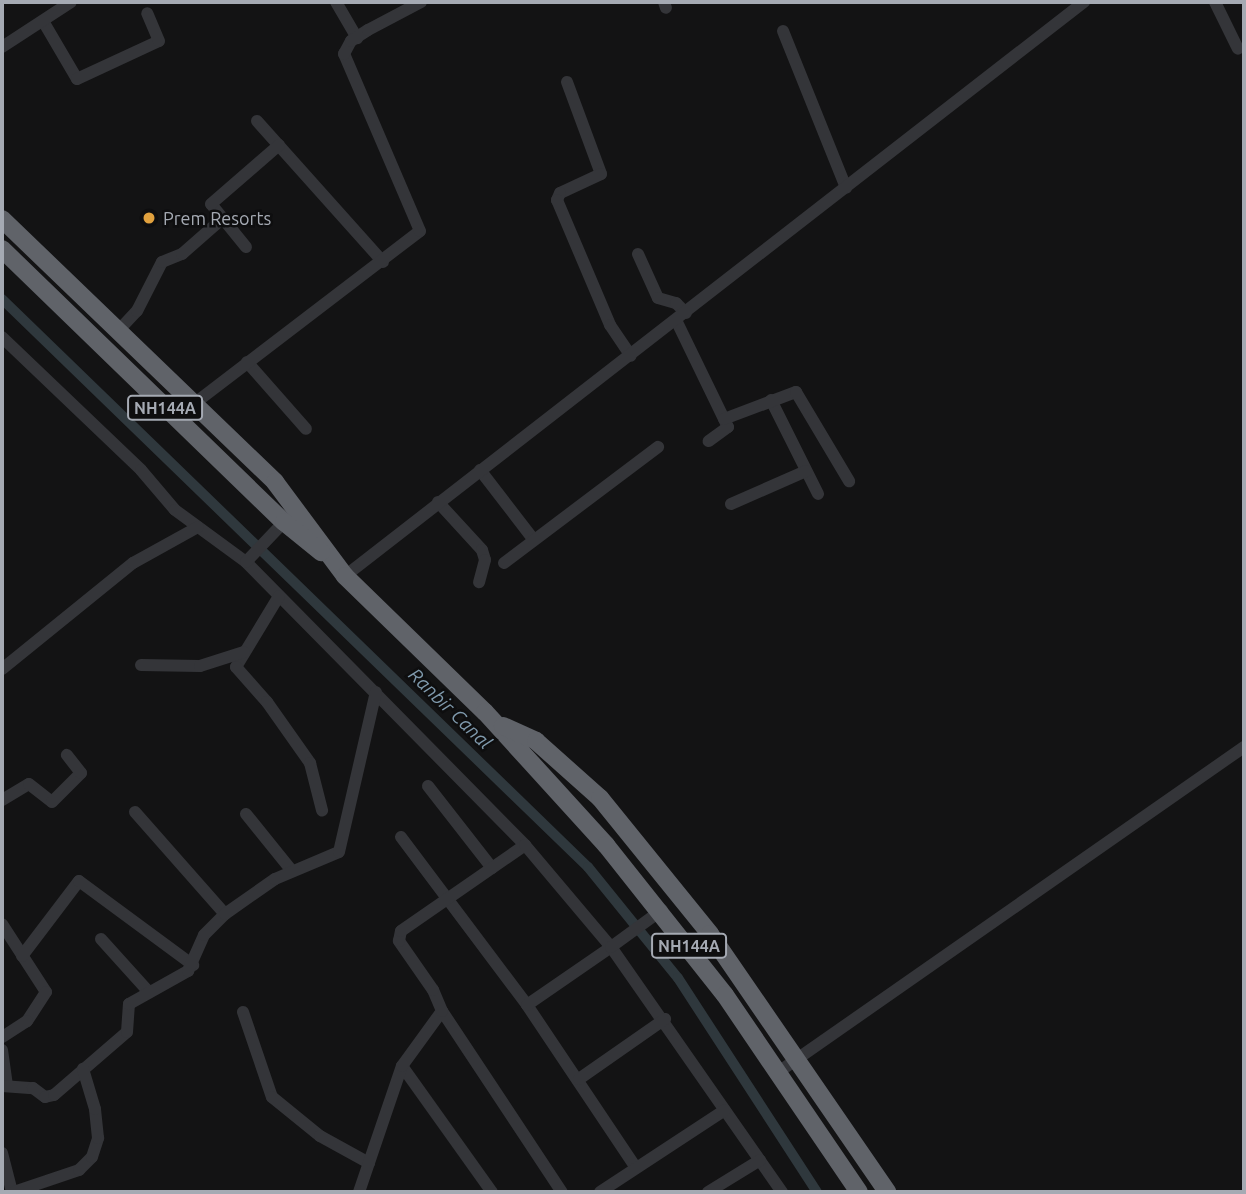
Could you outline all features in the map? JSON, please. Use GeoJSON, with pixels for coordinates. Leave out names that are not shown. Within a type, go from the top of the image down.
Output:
{"type":"FeatureCollection","features":[{"type":"Feature","properties":{"kind":"highway"},"geometry":{"type":"LineString","coordinates":[[2,219],[195,403],[292,500],[332,561]]}},
{"type":"Feature","properties":{"kind":"highway","name":"NH144A"},"geometry":{"type":"LineString","coordinates":[[2,250],[284,522],[332,561],[489,717],[655,915],[777,1073],[859,1192]]}},
{"type":"Feature","properties":{"kind":"highway"},"geometry":{"type":"LineString","coordinates":[[489,717],[536,741],[600,799],[710,934],[887,1192]]}},
{"type":"Feature","properties":{"kind":"street"},"geometry":{"type":"LineString","coordinates":[[2,47],[71,2]]}},
{"type":"Feature","properties":{"kind":"street"},"geometry":{"type":"LineString","coordinates":[[336,2],[357,38]]}},
{"type":"Feature","properties":{"kind":"street"},"geometry":{"type":"LineString","coordinates":[[195,403],[416,236],[420,228],[346,66],[345,48],[357,38],[420,2]]}},
{"type":"Feature","properties":{"kind":"street"},"geometry":{"type":"LineString","coordinates":[[345,576],[480,470],[626,349],[846,188],[1084,2]]}},
{"type":"Feature","properties":{"kind":"street"},"geometry":{"type":"LineString","coordinates":[[1215,2],[1238,49]]}},
{"type":"Feature","properties":{"kind":"street"},"geometry":{"type":"LineString","coordinates":[[43,21],[77,79],[159,41],[146,13]]}},
{"type":"Feature","properties":{"kind":"street"},"geometry":{"type":"LineString","coordinates":[[783,32],[846,188]]}},
{"type":"Feature","properties":{"kind":"street"},"geometry":{"type":"LineString","coordinates":[[567,82],[601,174],[556,197],[626,349]]}},
{"type":"Feature","properties":{"kind":"street"},"geometry":{"type":"LineString","coordinates":[[257,121],[383,262]]}},
{"type":"Feature","properties":{"kind":"street"},"geometry":{"type":"LineString","coordinates":[[246,247],[222,219],[212,202],[279,145]]}},
{"type":"Feature","properties":{"kind":"street"},"geometry":{"type":"LineString","coordinates":[[119,330],[137,311],[162,262],[182,254],[222,219]]}},
{"type":"Feature","properties":{"kind":"street"},"geometry":{"type":"LineString","coordinates":[[638,254],[658,298],[680,311],[724,419],[727,431],[709,441]]}},
{"type":"Feature","properties":{"kind":"street"},"geometry":{"type":"LineString","coordinates":[[2,337],[198,527],[250,557],[279,596],[525,845],[611,947],[665,1019],[782,1192]]}},
{"type":"Feature","properties":{"kind":"street"},"geometry":{"type":"LineString","coordinates":[[247,362],[306,429]]}},
{"type":"Feature","properties":{"kind":"street"},"geometry":{"type":"LineString","coordinates":[[724,419],[771,400],[798,394],[849,481]]}},
{"type":"Feature","properties":{"kind":"street"},"geometry":{"type":"LineString","coordinates":[[771,400],[818,494]]}},
{"type":"Feature","properties":{"kind":"street"},"geometry":{"type":"LineString","coordinates":[[504,564],[658,447]]}},
{"type":"Feature","properties":{"kind":"street"},"geometry":{"type":"LineString","coordinates":[[480,470],[534,540]]}},
{"type":"Feature","properties":{"kind":"street"},"geometry":{"type":"LineString","coordinates":[[731,504],[806,471]]}},
{"type":"Feature","properties":{"kind":"street"},"geometry":{"type":"LineString","coordinates":[[438,502],[482,550],[485,559],[479,582]]}},
{"type":"Feature","properties":{"kind":"street"},"geometry":{"type":"LineString","coordinates":[[250,557],[284,522]]}},
{"type":"Feature","properties":{"kind":"street"},"geometry":{"type":"LineString","coordinates":[[2,669],[133,563],[198,527]]}},
{"type":"Feature","properties":{"kind":"street"},"geometry":{"type":"LineString","coordinates":[[279,596],[244,652],[237,670],[267,702],[310,763],[322,810]]}},
{"type":"Feature","properties":{"kind":"street"},"geometry":{"type":"LineString","coordinates":[[141,665],[200,666],[244,652]]}},
{"type":"Feature","properties":{"kind":"street"},"geometry":{"type":"LineString","coordinates":[[2,1049],[4,1086],[33,1088],[48,1097],[127,1032],[129,1004],[148,991],[179,979],[193,965],[204,935],[225,914],[292,871],[333,857],[344,843],[376,692]]}},
{"type":"Feature","properties":{"kind":"street"},"geometry":{"type":"LineString","coordinates":[[777,1073],[1244,747]]}},
{"type":"Feature","properties":{"kind":"street"},"geometry":{"type":"LineString","coordinates":[[2,800],[29,784],[52,802],[81,773],[67,755]]}},
{"type":"Feature","properties":{"kind":"street"},"geometry":{"type":"LineString","coordinates":[[428,786],[492,868]]}},
{"type":"Feature","properties":{"kind":"street"},"geometry":{"type":"LineString","coordinates":[[135,812],[225,914]]}},
{"type":"Feature","properties":{"kind":"street"},"geometry":{"type":"LineString","coordinates":[[246,814],[292,871]]}},
{"type":"Feature","properties":{"kind":"street"},"geometry":{"type":"LineString","coordinates":[[401,837],[449,896],[527,1005],[636,1168]]}},
{"type":"Feature","properties":{"kind":"street"},"geometry":{"type":"LineString","coordinates":[[525,845],[401,931],[399,938],[442,1011],[562,1192]]}},
{"type":"Feature","properties":{"kind":"street"},"geometry":{"type":"LineString","coordinates":[[22,956],[79,881],[193,965]]}},
{"type":"Feature","properties":{"kind":"street"},"geometry":{"type":"LineString","coordinates":[[527,1005],[655,915]]}},
{"type":"Feature","properties":{"kind":"street"},"geometry":{"type":"LineString","coordinates":[[2,924],[46,989],[46,996],[27,1021],[2,1037]]}},
{"type":"Feature","properties":{"kind":"street"},"geometry":{"type":"LineString","coordinates":[[101,939],[148,991]]}},
{"type":"Feature","properties":{"kind":"street"},"geometry":{"type":"LineString","coordinates":[[359,1192],[402,1066],[442,1011]]}},
{"type":"Feature","properties":{"kind":"street"},"geometry":{"type":"LineString","coordinates":[[243,1012],[266,1089],[279,1105],[323,1137],[369,1163]]}},
{"type":"Feature","properties":{"kind":"street"},"geometry":{"type":"LineString","coordinates":[[579,1080],[665,1019]]}},
{"type":"Feature","properties":{"kind":"street"},"geometry":{"type":"LineString","coordinates":[[402,1066],[492,1192]]}},
{"type":"Feature","properties":{"kind":"street"},"geometry":{"type":"LineString","coordinates":[[2,1153],[13,1192],[79,1170],[92,1157],[98,1138],[95,1109],[83,1069]]}},
{"type":"Feature","properties":{"kind":"street"},"geometry":{"type":"LineString","coordinates":[[600,1192],[725,1110]]}},
{"type":"Feature","properties":{"kind":"street"},"geometry":{"type":"LineString","coordinates":[[708,1192],[760,1160]]}},
{"type":"Feature","properties":{"kind":"waterway","name":"Ranbir Canal"},"geometry":{"type":"LineString","coordinates":[[2,299],[588,867],[678,978],[817,1192]]}},
{"type":"Feature","properties":{"kind":"place","name":"Prem Resorts"},"geometry":{"type":"Point","coordinates":[149,218]}}]}
